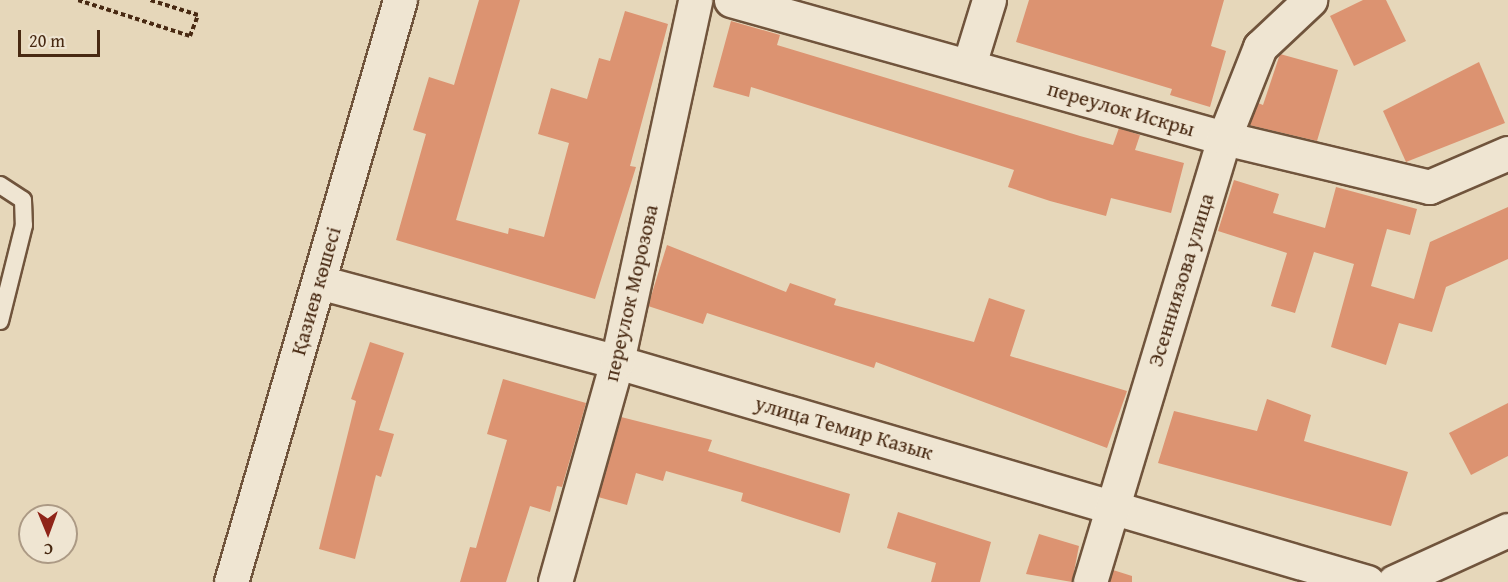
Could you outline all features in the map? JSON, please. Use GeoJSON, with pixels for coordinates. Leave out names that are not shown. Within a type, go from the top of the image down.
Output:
{"type":"FeatureCollection","features":[{"type":"Feature","properties":{"kind":"street","name":"Қазиев көшесі"},"geometry":{"type":"LineString","coordinates":[[231,582],[400,0]]}},
{"type":"Feature","properties":{"kind":"street","name":"переулок Морозова"},"geometry":{"type":"LineString","coordinates":[[555,582],[617,362],[695,0]]}},
{"type":"Feature","properties":{"kind":"street","name":"переулок Искры"},"geometry":{"type":"LineString","coordinates":[[731,0],[1224,138],[1429,187],[1508,153]]}},
{"type":"Feature","properties":{"kind":"street"},"geometry":{"type":"LineString","coordinates":[[969,65],[989,0]]}},
{"type":"Feature","properties":{"kind":"street","name":"Эсенниязова улица"},"geometry":{"type":"LineString","coordinates":[[1090,582],[1224,138],[1260,47],[1310,0]]}},
{"type":"Feature","properties":{"kind":"street","name":"улица Темир Казык"},"geometry":{"type":"LineString","coordinates":[[319,282],[617,362],[1367,582]]}},
{"type":"Feature","properties":{"kind":"street"},"geometry":{"type":"LineString","coordinates":[[1394,582],[1508,530]]}},
{"type":"Feature","properties":{"kind":"lane"},"geometry":{"type":"LineString","coordinates":[[0,185],[23,200],[24,225],[0,321]]}},
{"type":"Feature","properties":{"kind":"path"},"geometry":{"type":"LineString","coordinates":[[78,0],[190,36],[198,15],[150,0]]}},
{"type":"Feature","properties":{"kind":"building"},"geometry":{"type":"Polygon","coordinates":[[[479,0],[520,0],[456,220],[508,234],[509,228],[544,237],[569,143],[538,134],[551,88],[587,99],[599,58],[610,61],[625,11],[668,24],[630,166],[636,167],[595,299],[396,240],[426,134],[413,130],[429,77],[454,85],[479,0]]]}},
{"type":"Feature","properties":{"kind":"building"},"geometry":{"type":"Polygon","coordinates":[[[1029,0],[1224,0],[1211,46],[1226,51],[1210,107],[1170,95],[1172,89],[1016,42],[1029,0]]]}},
{"type":"Feature","properties":{"kind":"building"},"geometry":{"type":"Polygon","coordinates":[[[1363,0],[1386,0],[1406,41],[1354,66],[1330,16],[1363,0]]]}},
{"type":"Feature","properties":{"kind":"building"},"geometry":{"type":"Polygon","coordinates":[[[731,21],[780,35],[777,45],[1080,136],[1113,145],[1119,128],[1140,135],[1135,150],[1184,163],[1171,213],[1111,198],[1106,216],[1050,201],[1008,187],[1014,170],[751,87],[749,97],[713,87],[731,21]]]}},
{"type":"Feature","properties":{"kind":"building"},"geometry":{"type":"Polygon","coordinates":[[[1280,54],[1338,70],[1317,141],[1249,125],[1258,103],[1263,105],[1280,54]]]}},
{"type":"Feature","properties":{"kind":"building"},"geometry":{"type":"Polygon","coordinates":[[[1479,62],[1505,123],[1406,162],[1383,111],[1479,62]]]}},
{"type":"Feature","properties":{"kind":"building"},"geometry":{"type":"Polygon","coordinates":[[[1234,180],[1279,194],[1273,213],[1325,228],[1336,187],[1417,209],[1410,235],[1387,229],[1371,286],[1414,299],[1430,242],[1508,207],[1508,259],[1446,287],[1432,332],[1399,323],[1386,365],[1331,347],[1354,264],[1314,252],[1295,313],[1271,306],[1287,253],[1218,231],[1234,180]]]}},
{"type":"Feature","properties":{"kind":"building"},"geometry":{"type":"Polygon","coordinates":[[[667,245],[786,292],[790,283],[836,299],[834,305],[974,342],[989,298],[1025,310],[1010,356],[1127,391],[1107,448],[876,362],[874,368],[707,313],[703,324],[648,306],[667,245]]]}},
{"type":"Feature","properties":{"kind":"building"},"geometry":{"type":"Polygon","coordinates":[[[370,342],[404,353],[379,430],[394,434],[381,477],[376,475],[355,559],[319,549],[356,401],[351,399],[370,342]]]}},
{"type":"Feature","properties":{"kind":"building"},"geometry":{"type":"Polygon","coordinates":[[[503,379],[586,403],[562,487],[557,486],[550,512],[530,506],[506,582],[460,582],[470,547],[476,548],[507,440],[487,434],[503,379]]]}},
{"type":"Feature","properties":{"kind":"building"},"geometry":{"type":"Polygon","coordinates":[[[1267,399],[1311,415],[1304,441],[1408,472],[1391,526],[1158,463],[1174,411],[1257,431],[1267,399]]]}},
{"type":"Feature","properties":{"kind":"building"},"geometry":{"type":"Polygon","coordinates":[[[1508,403],[1508,456],[1471,475],[1449,433],[1508,403]]]}},
{"type":"Feature","properties":{"kind":"building"},"geometry":{"type":"Polygon","coordinates":[[[621,417],[712,440],[708,451],[850,494],[840,533],[741,501],[743,493],[666,471],[663,481],[636,473],[627,505],[598,497],[621,417]]]}},
{"type":"Feature","properties":{"kind":"building"},"geometry":{"type":"Polygon","coordinates":[[[898,512],[991,542],[980,582],[931,582],[936,563],[887,548],[898,512]]]}},
{"type":"Feature","properties":{"kind":"building"},"geometry":{"type":"Polygon","coordinates":[[[1039,534],[1079,546],[1072,582],[1026,574],[1039,534]]]}},
{"type":"Feature","properties":{"kind":"building"},"geometry":{"type":"Polygon","coordinates":[[[1113,570],[1132,576],[1132,582],[1110,582],[1113,570]]]}}]}
